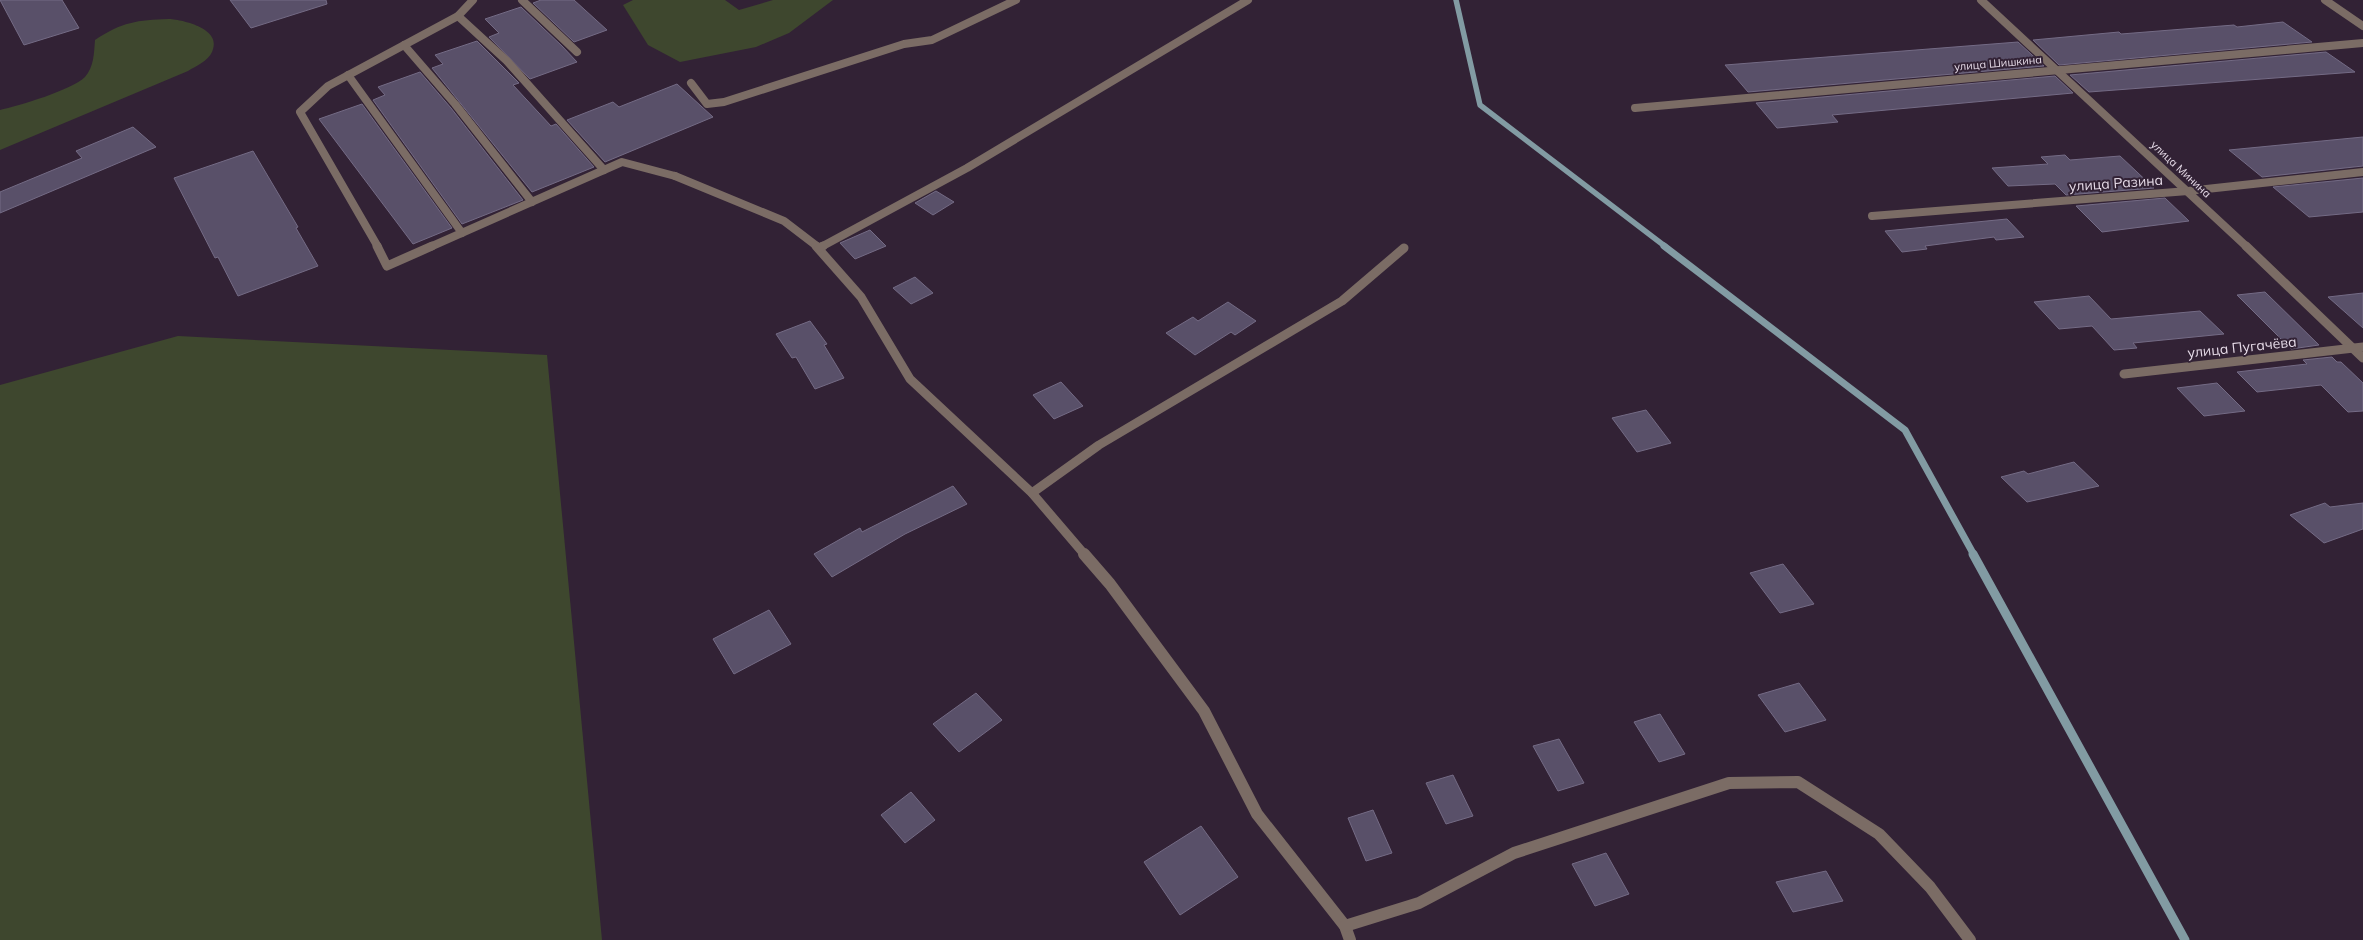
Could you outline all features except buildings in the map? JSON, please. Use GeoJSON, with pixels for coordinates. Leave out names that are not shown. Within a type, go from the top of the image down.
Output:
{"type":"FeatureCollection","features":[{"type":"Feature","properties":{"kind":"street"},"geometry":{"type":"LineString","coordinates":[[473,0],[458,16],[328,86],[300,112],[366,224],[387,266],[622,162],[675,176],[784,221],[819,248],[861,297],[910,379],[1032,493],[1110,584],[1204,711],[1258,814],[1344,926],[1350,940]]}},
{"type":"Feature","properties":{"kind":"street"},"geometry":{"type":"LineString","coordinates":[[522,0],[577,52]]}},
{"type":"Feature","properties":{"kind":"street"},"geometry":{"type":"LineString","coordinates":[[691,83],[707,104],[724,102],[904,44],[932,40],[1016,0]]}},
{"type":"Feature","properties":{"kind":"street"},"geometry":{"type":"LineString","coordinates":[[819,248],[967,168],[1248,0]]}},
{"type":"Feature","properties":{"kind":"street","name":"улица Минина"},"geometry":{"type":"LineString","coordinates":[[1981,0],[2358,348],[2363,358]]}},
{"type":"Feature","properties":{"kind":"street"},"geometry":{"type":"LineString","coordinates":[[2325,0],[2363,26]]}},
{"type":"Feature","properties":{"kind":"street"},"geometry":{"type":"LineString","coordinates":[[458,16],[507,61],[604,170]]}},
{"type":"Feature","properties":{"kind":"street","name":"улица Шишкина"},"geometry":{"type":"LineString","coordinates":[[1635,108],[2363,43]]}},
{"type":"Feature","properties":{"kind":"street"},"geometry":{"type":"LineString","coordinates":[[404,45],[456,104],[532,202]]}},
{"type":"Feature","properties":{"kind":"street"},"geometry":{"type":"LineString","coordinates":[[348,75],[462,233]]}},
{"type":"Feature","properties":{"kind":"street","name":"улица Разина"},"geometry":{"type":"LineString","coordinates":[[1872,216],[2188,191],[2363,172]]}},
{"type":"Feature","properties":{"kind":"street"},"geometry":{"type":"LineString","coordinates":[[1032,493],[1099,445],[1342,301],[1404,248]]}},
{"type":"Feature","properties":{"kind":"street","name":"улица Пугачёва"},"geometry":{"type":"LineString","coordinates":[[2124,374],[2358,348]]}},
{"type":"Feature","properties":{"kind":"street"},"geometry":{"type":"LineString","coordinates":[[1344,926],[1419,903],[1514,853],[1729,783],[1798,782],[1879,834],[1930,887],[1970,940]]}},
{"type":"Feature","properties":{"kind":"green space"},"geometry":{"type":"Polygon","coordinates":[[[633,0],[725,0],[739,10],[773,0],[833,0],[789,33],[756,47],[680,62],[648,45],[623,5],[633,0]]]}},
{"type":"Feature","properties":{"kind":"green space"},"geometry":{"type":"Polygon","coordinates":[[[169,19],[184,21],[200,27],[212,37],[214,44],[208,58],[188,71],[0,150],[0,110],[44,97],[69,87],[85,77],[93,60],[95,40],[113,29],[130,23],[169,19]]]}},
{"type":"Feature","properties":{"kind":"green space"},"geometry":{"type":"Polygon","coordinates":[[[178,336],[547,355],[602,940],[0,940],[0,385],[178,336]]]}},
{"type":"Feature","properties":{"kind":"waterway"},"geometry":{"type":"LineString","coordinates":[[1456,0],[1480,105],[1666,247]]}},
{"type":"Feature","properties":{"kind":"waterway"},"geometry":{"type":"LineString","coordinates":[[1664,246],[1905,430],[1974,555]]}},
{"type":"Feature","properties":{"kind":"waterway"},"geometry":{"type":"LineString","coordinates":[[1973,554],[2185,940]]}}]}
